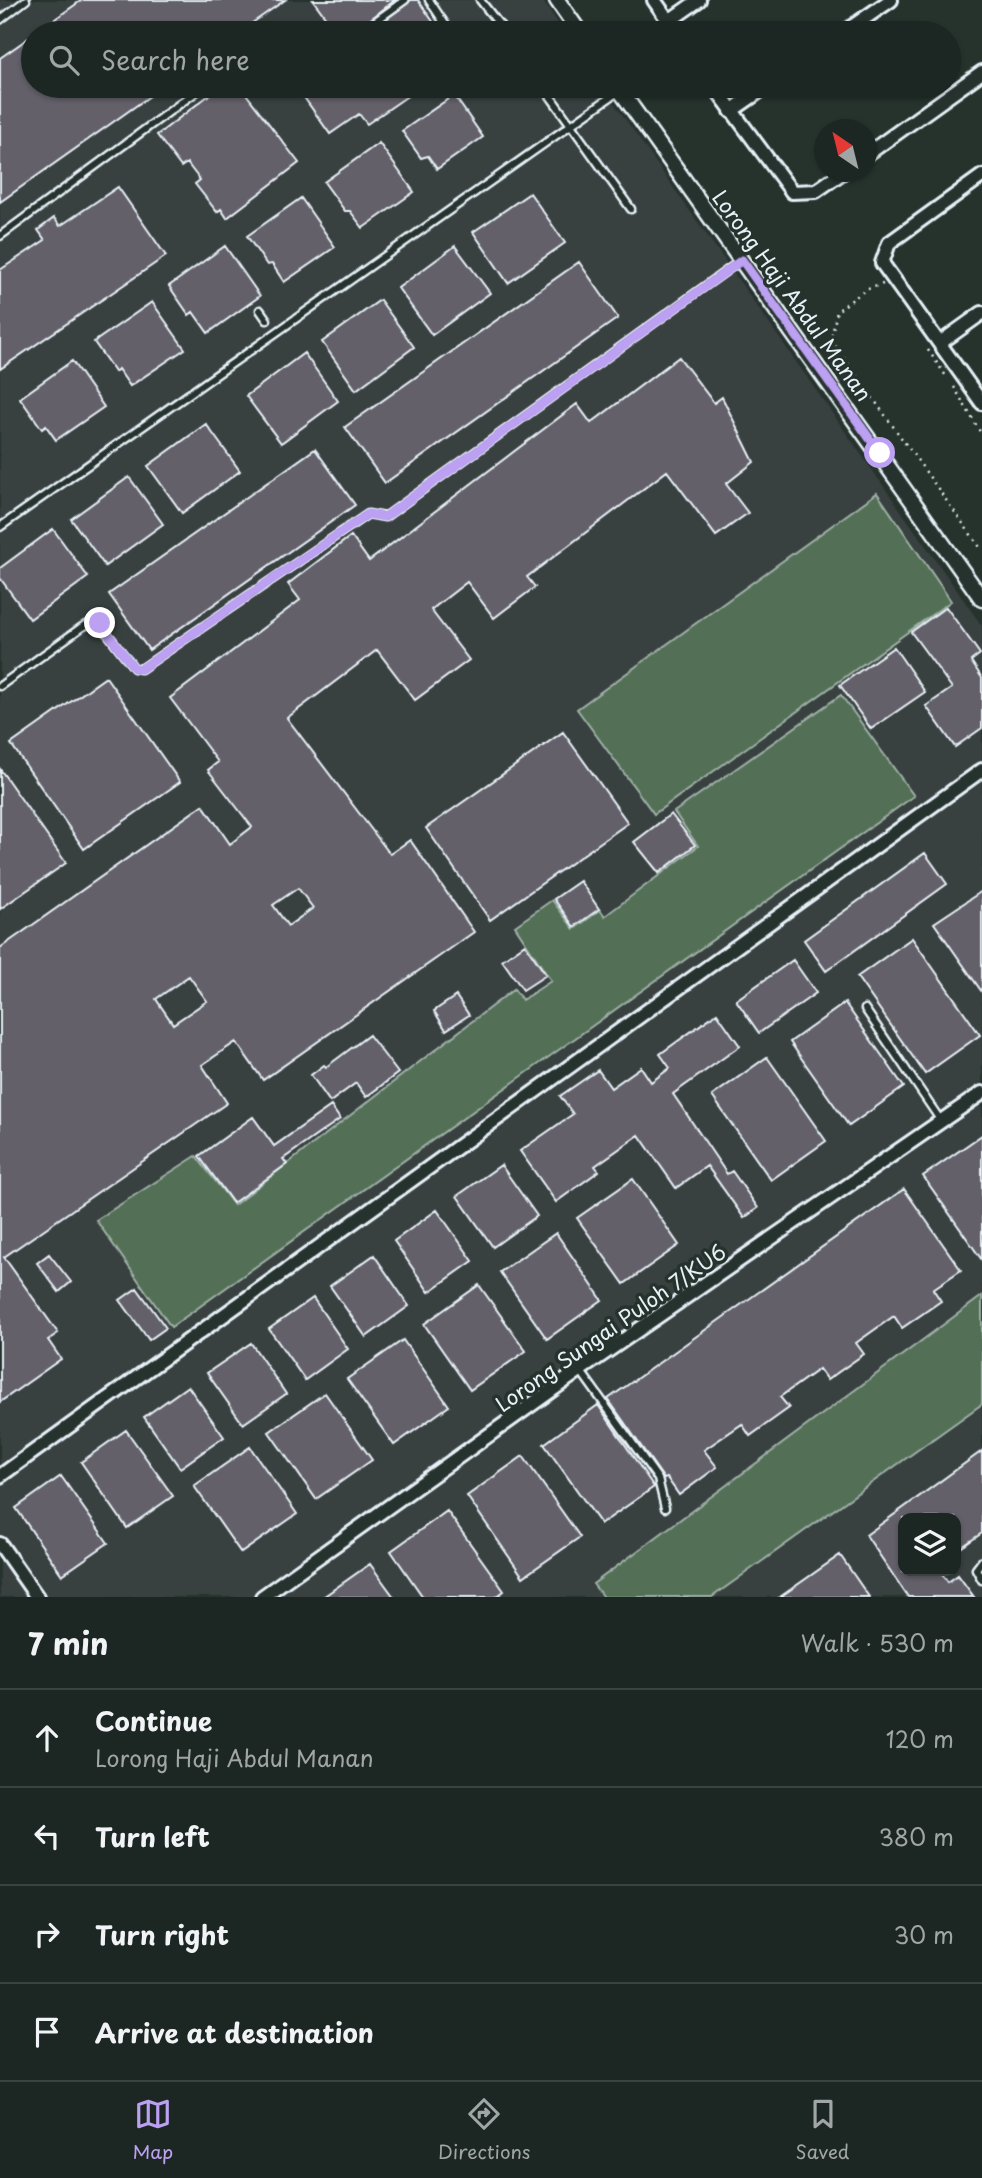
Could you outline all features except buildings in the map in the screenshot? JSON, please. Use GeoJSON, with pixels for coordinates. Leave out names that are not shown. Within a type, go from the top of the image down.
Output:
{"type":"FeatureCollection","features":[{"type":"Feature","properties":{"kind":"street"},"geometry":{"type":"LineString","coordinates":[[557,0],[572,21]]}},
{"type":"Feature","properties":{"kind":"street"},"geometry":{"type":"LineString","coordinates":[[654,0],[669,21],[699,0]]}},
{"type":"Feature","properties":{"kind":"street"},"geometry":{"type":"LineString","coordinates":[[860,21],[891,0]]}},
{"type":"Feature","properties":{"kind":"street"},"geometry":{"type":"LineString","coordinates":[[961,87],[982,72]]}},
{"type":"Feature","properties":{"kind":"street","name":"Lorong Haji Abdul Manan"},"geometry":{"type":"LineString","coordinates":[[626,98],[982,598]]}},
{"type":"Feature","properties":{"kind":"street"},"geometry":{"type":"LineString","coordinates":[[722,98],[792,192],[816,191],[829,182]]}},
{"type":"Feature","properties":{"kind":"street"},"geometry":{"type":"LineString","coordinates":[[731,110],[749,98]]}},
{"type":"Feature","properties":{"kind":"street"},"geometry":{"type":"LineString","coordinates":[[877,147],[946,98]]}},
{"type":"Feature","properties":{"kind":"street"},"geometry":{"type":"LineString","coordinates":[[982,176],[889,243],[883,262],[982,404]]}},
{"type":"Feature","properties":{"kind":"street"},"geometry":{"type":"LineString","coordinates":[[940,343],[982,313]]}},
{"type":"Feature","properties":{"kind":"street"},"geometry":{"type":"LineString","coordinates":[[0,1476],[982,770]]}},
{"type":"Feature","properties":{"kind":"street","name":"Lorong Sungai Puloh 7/KU6"},"geometry":{"type":"LineString","coordinates":[[262,1597],[580,1370],[982,1093]]}},
{"type":"Feature","properties":{"kind":"street"},"geometry":{"type":"LineString","coordinates":[[0,1544],[37,1597]]}},
{"type":"Feature","properties":{"kind":"lane"},"geometry":{"type":"LineString","coordinates":[[0,20],[26,0]]}},
{"type":"Feature","properties":{"kind":"lane"},"geometry":{"type":"LineString","coordinates":[[376,21],[405,0]]}},
{"type":"Feature","properties":{"kind":"lane"},"geometry":{"type":"LineString","coordinates":[[429,0],[443,21]]}},
{"type":"Feature","properties":{"kind":"lane"},"geometry":{"type":"LineString","coordinates":[[480,0],[497,21]]}},
{"type":"Feature","properties":{"kind":"lane"},"geometry":{"type":"LineString","coordinates":[[0,236],[188,98]]}},
{"type":"Feature","properties":{"kind":"lane"},"geometry":{"type":"LineString","coordinates":[[551,98],[631,209]]}},
{"type":"Feature","properties":{"kind":"lane"},"geometry":{"type":"LineString","coordinates":[[0,527],[606,98]]}},
{"type":"Feature","properties":{"kind":"lane"},"geometry":{"type":"LineString","coordinates":[[0,686],[82,627],[97,620],[134,668],[141,669],[368,514],[385,517],[742,260]]}},
{"type":"Feature","properties":{"kind":"lane"},"geometry":{"type":"LineString","coordinates":[[260,310],[267,320]]}},
{"type":"Feature","properties":{"kind":"lane"},"geometry":{"type":"LineString","coordinates":[[865,1009],[941,1121]]}},
{"type":"Feature","properties":{"kind":"lane"},"geometry":{"type":"LineString","coordinates":[[580,1370],[658,1479],[665,1508]]}},
{"type":"Feature","properties":{"kind":"lane"},"geometry":{"type":"LineString","coordinates":[[982,1561],[976,1569],[982,1580]]}},
{"type":"Feature","properties":{"kind":"path"},"geometry":{"type":"LineString","coordinates":[[883,284],[864,290],[837,311],[831,340],[982,550]]}},
{"type":"Feature","properties":{"kind":"path"},"geometry":{"type":"LineString","coordinates":[[924,343],[931,359],[950,381],[982,435]]}},
{"type":"Feature","properties":{"kind":"shaded area"},"geometry":{"type":"Polygon","coordinates":[[[0,0],[542,0],[557,21],[21,21],[21,98],[610,98],[982,626],[982,1597],[0,1597],[0,0]]]}},
{"type":"Feature","properties":{"kind":"green space"},"geometry":{"type":"Polygon","coordinates":[[[877,493],[951,601],[654,814],[577,709],[877,493]]]}},
{"type":"Feature","properties":{"kind":"green space"},"geometry":{"type":"Polygon","coordinates":[[[841,695],[914,796],[171,1327],[96,1220],[196,1156],[234,1205],[514,989],[522,1000],[551,981],[515,926],[552,900],[574,929],[600,910],[605,916],[698,846],[674,812],[841,695]]]}},
{"type":"Feature","properties":{"kind":"green space"},"geometry":{"type":"Polygon","coordinates":[[[982,1296],[982,1404],[712,1597],[603,1597],[593,1584],[982,1296]]]}},
{"type":"Feature","properties":{"kind":"route"},"geometry":{"type":"LineString","coordinates":[[100,623],[134,668],[141,669],[368,514],[385,517],[742,260],[880,453]]}}]}
